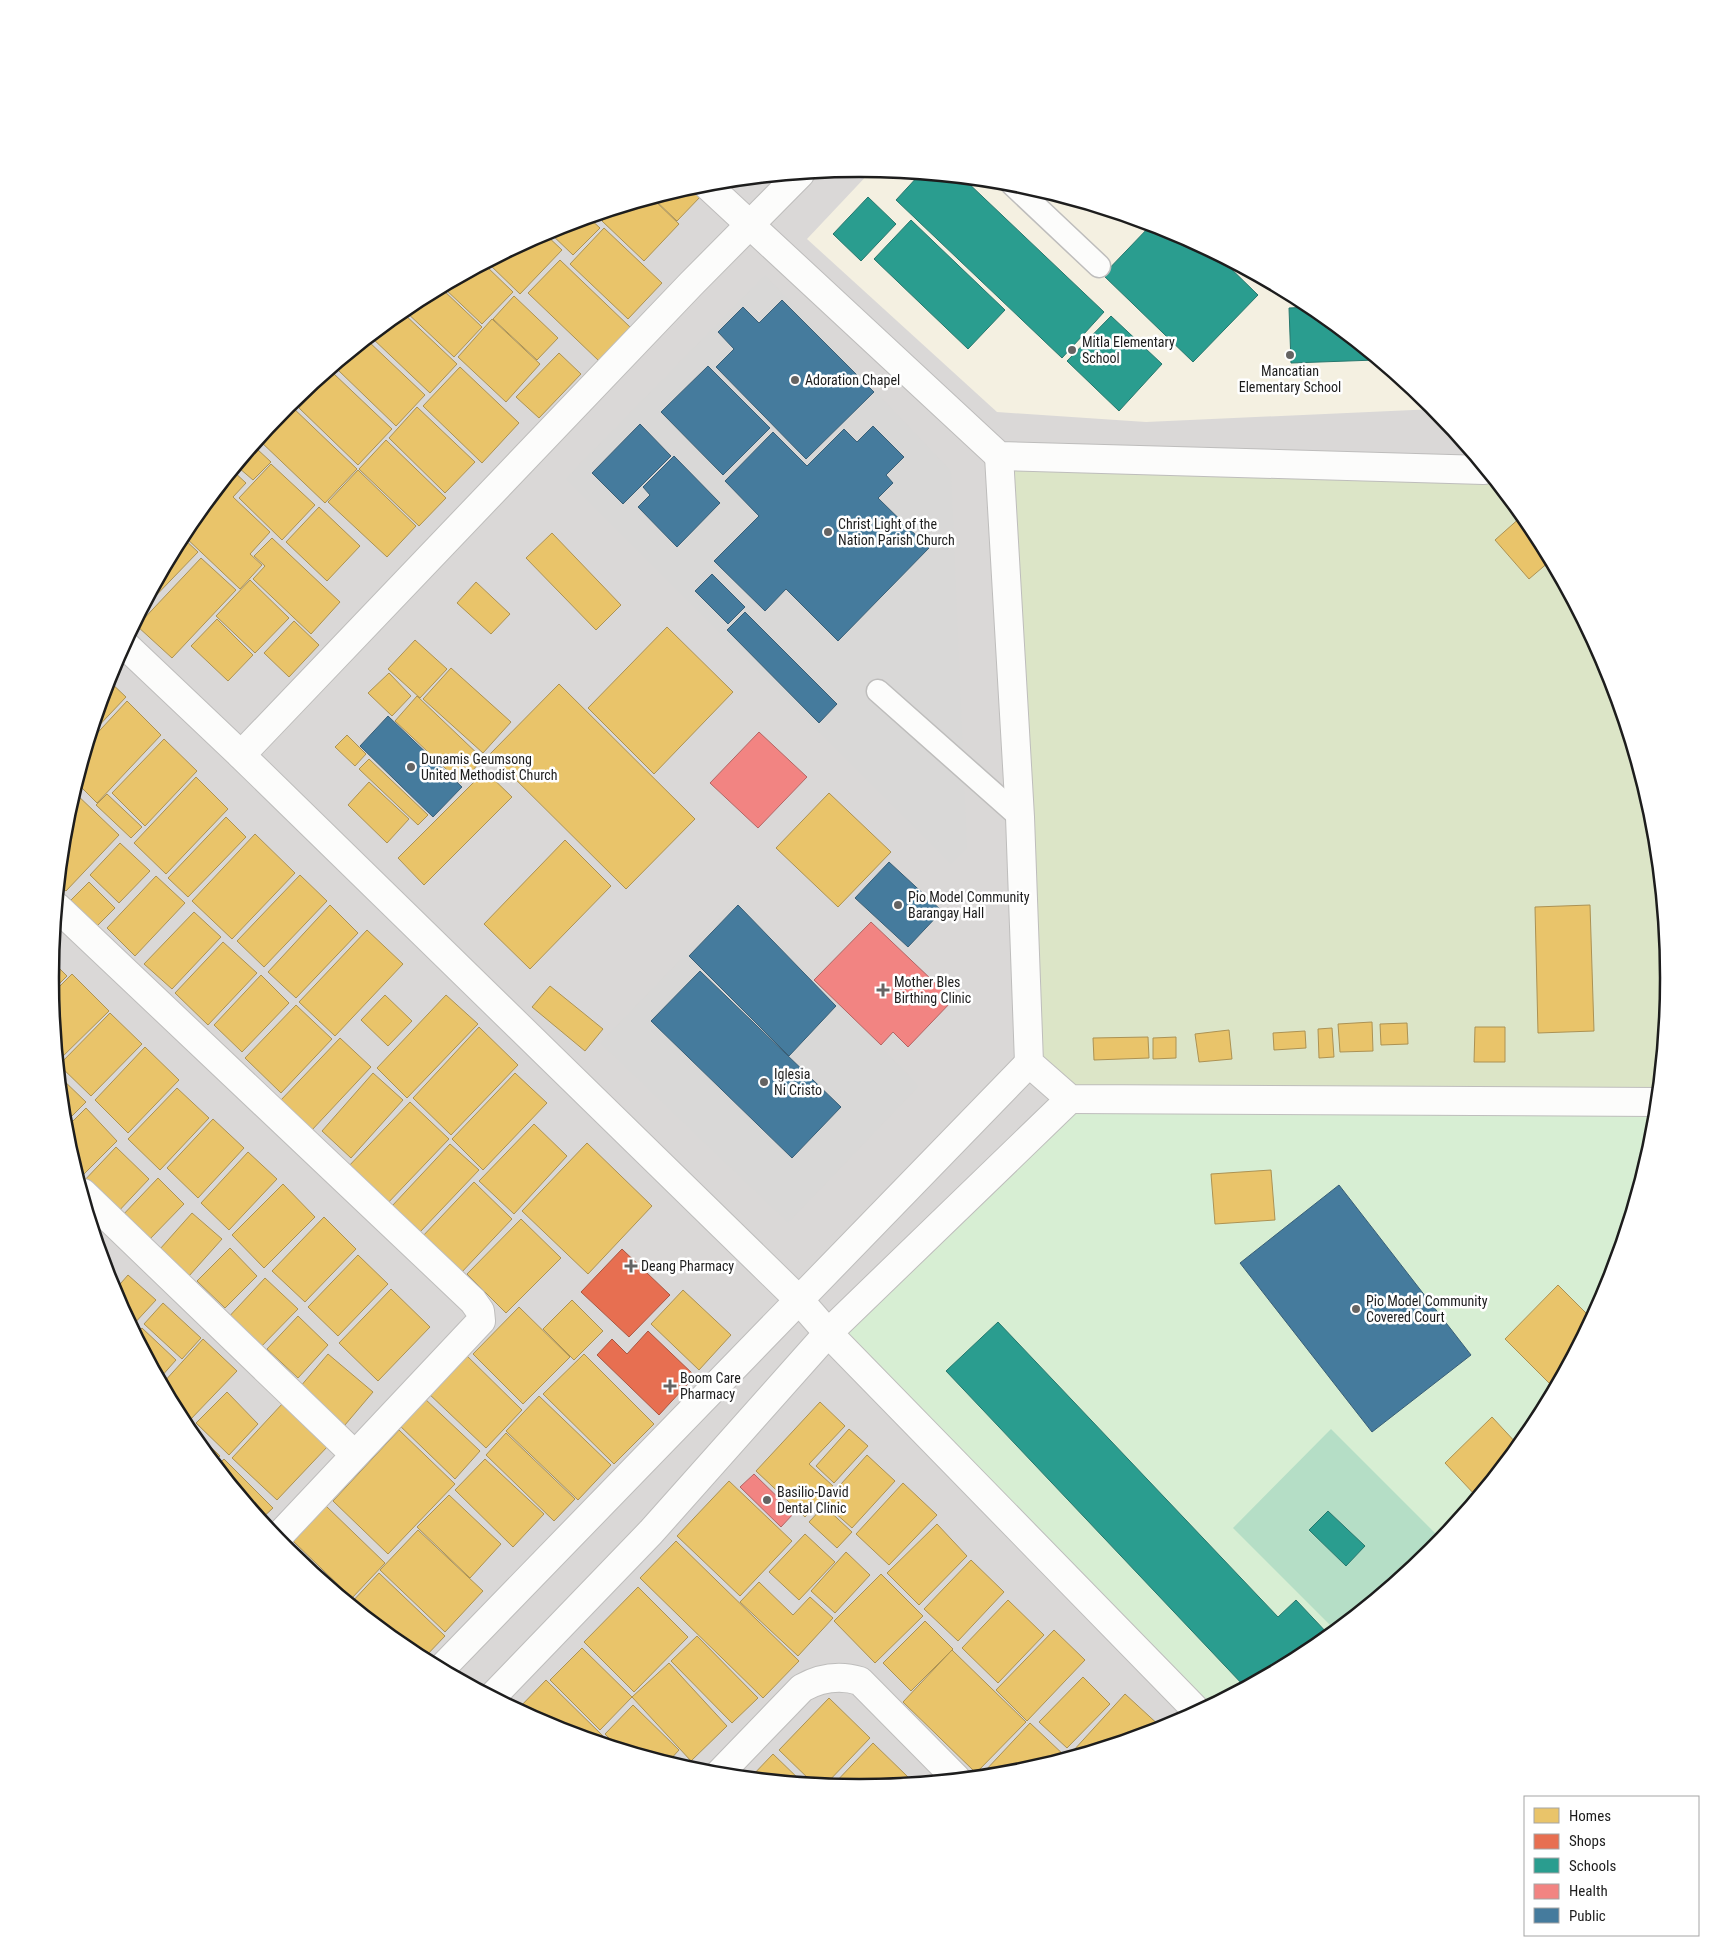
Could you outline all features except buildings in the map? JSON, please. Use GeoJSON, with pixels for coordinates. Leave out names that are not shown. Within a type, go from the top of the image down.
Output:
{"type":"FeatureCollection","features":[{"type":"Feature","properties":{"kind":"street"},"geometry":{"type":"LineString","coordinates":[[241,755],[748,225],[794,180]]}},
{"type":"Feature","properties":{"kind":"street"},"geometry":{"type":"LineString","coordinates":[[713,191],[1000,456],[1478,470]]}},
{"type":"Feature","properties":{"kind":"street"},"geometry":{"type":"LineString","coordinates":[[1000,456],[1020,817],[1029,1062],[1070,1099],[1650,1102]]}},
{"type":"Feature","properties":{"kind":"street"},"geometry":{"type":"LineString","coordinates":[[130,650],[241,755],[800,1301],[828,1334],[1192,1706]]}},
{"type":"Feature","properties":{"kind":"street"},"geometry":{"type":"LineString","coordinates":[[62,911],[473,1301],[480,1311],[480,1321],[282,1532]]}},
{"type":"Feature","properties":{"kind":"street"},"geometry":{"type":"LineString","coordinates":[[447,1663],[800,1301],[1029,1062]]}},
{"type":"Feature","properties":{"kind":"street"},"geometry":{"type":"LineString","coordinates":[[497,1692],[651,1532],[828,1334],[1070,1099]]}},
{"type":"Feature","properties":{"kind":"street"},"geometry":{"type":"LineString","coordinates":[[91,1200],[354,1454]]}},
{"type":"Feature","properties":{"kind":"street"},"geometry":{"type":"LineString","coordinates":[[726,1767],[802,1688],[810,1683],[839,1677],[860,1681],[951,1773]]}},
{"type":"Feature","properties":{"kind":"lane"},"geometry":{"type":"LineString","coordinates":[[1022,194],[1099,266]]}},
{"type":"Feature","properties":{"kind":"lane"},"geometry":{"type":"LineString","coordinates":[[878,691],[1020,817]]}},
{"type":"Feature","properties":{"kind":"shaded area"},"geometry":{"type":"Polygon","coordinates":[[[860,177],[912,179],[964,184],[1016,193],[1067,205],[1117,220],[1166,238],[1214,260],[1304,312],[1347,343],[1426,412],[1462,450],[1525,533],[1553,578],[1578,624],[1618,721],[1633,771],[1645,822],[1659,926],[1659,1030],[1645,1134],[1633,1185],[1618,1235],[1578,1332],[1553,1378],[1525,1423],[1495,1465],[1462,1506],[1426,1544],[1387,1580],[1347,1613],[1304,1644],[1260,1671],[1214,1696],[1166,1718],[1117,1736],[1067,1751],[1016,1763],[964,1772],[860,1779],[807,1777],[755,1772],[703,1763],[652,1751],[602,1736],[553,1718],[505,1696],[415,1644],[372,1613],[293,1544],[257,1506],[194,1423],[166,1378],[141,1332],[101,1235],[86,1185],[74,1134],[66,1083],[60,1030],[60,926],[74,822],[86,771],[101,721],[141,624],[166,578],[194,533],[224,491],[257,450],[293,412],[332,376],[372,343],[415,312],[459,285],[505,260],[553,238],[602,220],[652,205],[703,193],[755,184],[807,179],[860,177]]]}},
{"type":"Feature","properties":{"kind":"shaded area","name":"Mitla Elementary School"},"geometry":{"type":"Polygon","coordinates":[[[865,177],[964,184],[1016,193],[1067,205],[1117,220],[1166,238],[1214,260],[1260,285],[1304,312],[1347,343],[1423,410],[1146,422],[997,412],[807,239],[865,177]]]}},
{"type":"Feature","properties":{"kind":"shaded area"},"geometry":{"type":"Polygon","coordinates":[[[765,275],[951,471],[967,849],[951,865],[565,479],[765,275]]]}},
{"type":"Feature","properties":{"kind":"shaded area"},"geometry":{"type":"Polygon","coordinates":[[[738,900],[919,1086],[788,1223],[600,1043],[738,900]]]}},
{"type":"Feature","properties":{"kind":"green space"},"geometry":{"type":"Polygon","coordinates":[[[999,456],[1478,470],[1525,533],[1553,578],[1578,624],[1618,721],[1633,771],[1645,822],[1659,926],[1659,1030],[1650,1102],[1070,1099],[1029,1063],[999,456]]]}},
{"type":"Feature","properties":{"kind":"green space"},"geometry":{"type":"Polygon","coordinates":[[[1070,1099],[1650,1102],[1645,1134],[1633,1185],[1618,1235],[1599,1284],[1578,1332],[1553,1378],[1525,1423],[1495,1465],[1462,1506],[1426,1544],[1347,1613],[1304,1644],[1260,1671],[1192,1706],[828,1333],[1070,1099]]]}},
{"type":"Feature","properties":{"kind":"green space"},"geometry":{"type":"Polygon","coordinates":[[[1331,1429],[1436,1534],[1387,1580],[1330,1625],[1233,1528],[1331,1429]],[[1328,1511],[1309,1531],[1346,1566],[1364,1546],[1328,1511]]]}},
{"type":"Feature","properties":{"kind":"place","name":"Mitla Elementary School"},"geometry":{"type":"Point","coordinates":[1072,350]}},
{"type":"Feature","properties":{"kind":"place","name":"Mancatian Elementary School"},"geometry":{"type":"Point","coordinates":[1290,355]}},
{"type":"Feature","properties":{"kind":"place","name":"Adoration Chapel"},"geometry":{"type":"Point","coordinates":[795,380]}},
{"type":"Feature","properties":{"kind":"place","name":"Christ Light of the Nation Parish Church"},"geometry":{"type":"Point","coordinates":[828,532]}},
{"type":"Feature","properties":{"kind":"place","name":"Dunamis Geumsong United Methodist Church"},"geometry":{"type":"Point","coordinates":[411,767]}},
{"type":"Feature","properties":{"kind":"place","name":"Pio Model Community Barangay Hall"},"geometry":{"type":"Point","coordinates":[898,905]}},
{"type":"Feature","properties":{"kind":"place","name":"Mother Bles Birthing Clinic"},"geometry":{"type":"Point","coordinates":[883,990]}},
{"type":"Feature","properties":{"kind":"place","name":"Iglesia Ni Cristo"},"geometry":{"type":"Point","coordinates":[764,1082]}},
{"type":"Feature","properties":{"kind":"place","name":"Deang Pharmacy"},"geometry":{"type":"Point","coordinates":[631,1266]}},
{"type":"Feature","properties":{"kind":"place","name":"Pio Model Community Covered Court"},"geometry":{"type":"Point","coordinates":[1356,1309]}},
{"type":"Feature","properties":{"kind":"place","name":"Boom Care Pharmacy"},"geometry":{"type":"Point","coordinates":[670,1386]}},
{"type":"Feature","properties":{"kind":"place","name":"Basilio-David Dental Clinic"},"geometry":{"type":"Point","coordinates":[767,1500]}}]}
